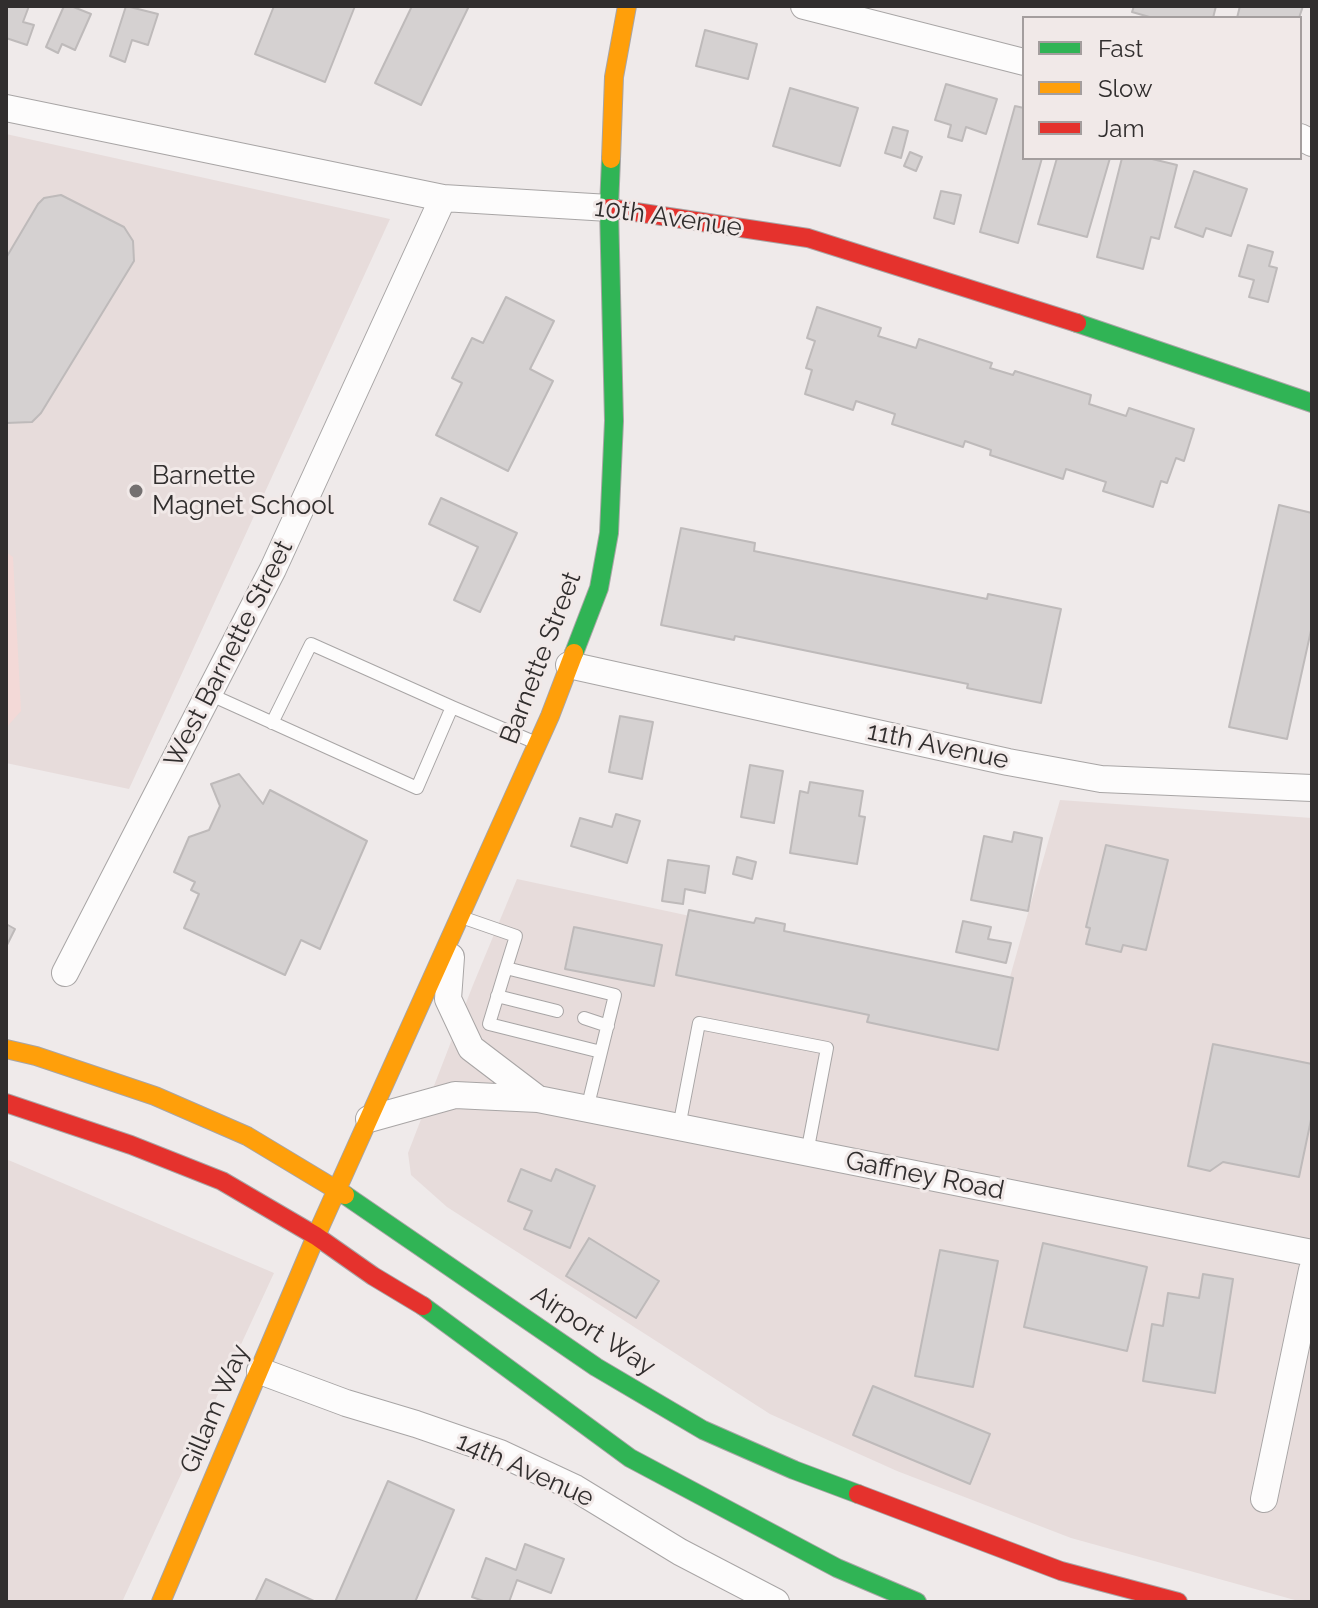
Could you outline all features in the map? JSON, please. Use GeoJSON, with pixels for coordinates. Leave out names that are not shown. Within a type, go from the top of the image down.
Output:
{"type":"FeatureCollection","features":[{"type":"Feature","properties":{"kind":"main road","name":"Barnette Street"},"geometry":{"type":"LineString","coordinates":[[316,1236],[537,743],[599,588],[609,533],[614,421],[609,208],[614,77],[627,6]]}},
{"type":"Feature","properties":{"kind":"main road","name":"10th Avenue"},"geometry":{"type":"LineString","coordinates":[[609,208],[808,238],[1035,309],[1312,403]]}},
{"type":"Feature","properties":{"kind":"main road","name":"Airport Way"},"geometry":{"type":"LineString","coordinates":[[6,1049],[155,1096],[247,1136],[337,1190],[596,1367],[703,1430],[807,1475],[1061,1571],[1178,1602]]}},
{"type":"Feature","properties":{"kind":"main road"},"geometry":{"type":"LineString","coordinates":[[6,1103],[131,1145],[222,1181],[316,1236],[373,1276],[436,1314],[630,1458],[837,1568],[917,1602]]}},
{"type":"Feature","properties":{"kind":"main road","name":"Gillam Way"},"geometry":{"type":"LineString","coordinates":[[161,1602],[316,1236]]}},
{"type":"Feature","properties":{"kind":"street"},"geometry":{"type":"LineString","coordinates":[[804,6],[1022,61]]}},
{"type":"Feature","properties":{"kind":"street","name":"10th Avenue"},"geometry":{"type":"LineString","coordinates":[[6,108],[443,198],[609,208]]}},
{"type":"Feature","properties":{"kind":"street","name":"West Barnette Street"},"geometry":{"type":"LineString","coordinates":[[65,973],[273,569],[443,198]]}},
{"type":"Feature","properties":{"kind":"street","name":"11th Avenue"},"geometry":{"type":"LineString","coordinates":[[569,665],[1008,762],[1101,779],[1312,788]]}},
{"type":"Feature","properties":{"kind":"street","name":"Gaffney Road"},"geometry":{"type":"LineString","coordinates":[[457,923],[448,999],[461,1030],[471,1048],[538,1099]]}},
{"type":"Feature","properties":{"kind":"street","name":"Gaffney Road"},"geometry":{"type":"LineString","coordinates":[[369,1119],[455,1095],[538,1099],[1312,1253]]}},
{"type":"Feature","properties":{"kind":"street"},"geometry":{"type":"LineString","coordinates":[[1264,1499],[1312,1270]]}},
{"type":"Feature","properties":{"kind":"street","name":"14th Avenue"},"geometry":{"type":"LineString","coordinates":[[260,1371],[346,1403],[500,1453],[575,1488],[763,1599]]}},
{"type":"Feature","properties":{"kind":"lane"},"geometry":{"type":"LineString","coordinates":[[272,723],[311,644],[537,743]]}},
{"type":"Feature","properties":{"kind":"lane"},"geometry":{"type":"LineString","coordinates":[[209,694],[417,788],[452,707]]}},
{"type":"Feature","properties":{"kind":"lane"},"geometry":{"type":"LineString","coordinates":[[457,923],[516,936],[489,1024],[601,1052]]}},
{"type":"Feature","properties":{"kind":"lane"},"geometry":{"type":"LineString","coordinates":[[506,968],[615,995],[587,1109]]}},
{"type":"Feature","properties":{"kind":"lane"},"geometry":{"type":"LineString","coordinates":[[497,996],[557,1011]]}},
{"type":"Feature","properties":{"kind":"lane"},"geometry":{"type":"LineString","coordinates":[[584,1018],[608,1026]]}},
{"type":"Feature","properties":{"kind":"lane"},"geometry":{"type":"LineString","coordinates":[[679,1127],[699,1023],[827,1048],[807,1153]]}},
{"type":"Feature","properties":{"kind":"shaded area","name":"Barnette Magnet School"},"geometry":{"type":"Polygon","coordinates":[[[6,134],[390,219],[129,789],[6,763],[6,134]]]}},
{"type":"Feature","properties":{"kind":"shaded area"},"geometry":{"type":"Polygon","coordinates":[[[6,552],[13,557],[21,711],[6,728],[6,552]]]}},
{"type":"Feature","properties":{"kind":"shaded area"},"geometry":{"type":"Polygon","coordinates":[[[1060,800],[1312,818],[1312,1602],[1302,1602],[1071,1538],[897,1471],[770,1414],[447,1207],[411,1175],[408,1153],[517,879],[1008,984],[1060,800]]]}},
{"type":"Feature","properties":{"kind":"shaded area"},"geometry":{"type":"Polygon","coordinates":[[[6,1159],[274,1273],[122,1602],[6,1602],[6,1159]]]}},
{"type":"Feature","properties":{"kind":"building"},"geometry":{"type":"Polygon","coordinates":[[[6,6],[29,6],[23,22],[34,25],[27,45],[6,38],[6,6]]]}},
{"type":"Feature","properties":{"kind":"building"},"geometry":{"type":"Polygon","coordinates":[[[64,6],[91,14],[75,50],[62,44],[58,53],[46,47],[64,6]]]}},
{"type":"Feature","properties":{"kind":"building"},"geometry":{"type":"Polygon","coordinates":[[[126,6],[158,14],[148,45],[132,40],[125,62],[110,56],[126,6]]]}},
{"type":"Feature","properties":{"kind":"building"},"geometry":{"type":"Polygon","coordinates":[[[274,6],[355,6],[325,82],[255,54],[274,6]]]}},
{"type":"Feature","properties":{"kind":"building"},"geometry":{"type":"Polygon","coordinates":[[[412,6],[469,6],[421,105],[375,83],[412,6]]]}},
{"type":"Feature","properties":{"kind":"building"},"geometry":{"type":"Polygon","coordinates":[[[1134,6],[1216,6],[1214,16],[1146,16],[1132,12],[1134,6]]]}},
{"type":"Feature","properties":{"kind":"building"},"geometry":{"type":"Polygon","coordinates":[[[1240,6],[1303,6],[1300,16],[1238,16],[1240,6]]]}},
{"type":"Feature","properties":{"kind":"building"},"geometry":{"type":"Polygon","coordinates":[[[705,30],[757,44],[748,79],[696,66],[705,30]]]}},
{"type":"Feature","properties":{"kind":"building"},"geometry":{"type":"Polygon","coordinates":[[[946,84],[997,99],[986,134],[966,127],[962,141],[948,137],[951,125],[935,120],[946,84]]]}},
{"type":"Feature","properties":{"kind":"building"},"geometry":{"type":"Polygon","coordinates":[[[790,88],[858,108],[840,166],[773,146],[790,88]]]}},
{"type":"Feature","properties":{"kind":"building"},"geometry":{"type":"Polygon","coordinates":[[[1015,106],[1022,108],[1022,160],[1041,160],[1018,243],[980,232],[1015,106]]]}},
{"type":"Feature","properties":{"kind":"building"},"geometry":{"type":"Polygon","coordinates":[[[893,127],[908,131],[901,158],[885,153],[893,127]]]}},
{"type":"Feature","properties":{"kind":"building"},"geometry":{"type":"Polygon","coordinates":[[[910,152],[922,157],[916,171],[904,166],[910,152]]]}},
{"type":"Feature","properties":{"kind":"building"},"geometry":{"type":"Polygon","coordinates":[[[1056,160],[1109,160],[1087,237],[1038,224],[1056,160]]]}},
{"type":"Feature","properties":{"kind":"building"},"geometry":{"type":"Polygon","coordinates":[[[1121,160],[1156,160],[1177,165],[1159,239],[1151,237],[1143,269],[1097,257],[1121,160]]]}},
{"type":"Feature","properties":{"kind":"building"},"geometry":{"type":"Polygon","coordinates":[[[1194,171],[1247,189],[1231,236],[1206,228],[1203,237],[1175,227],[1194,171]]]}},
{"type":"Feature","properties":{"kind":"building"},"geometry":{"type":"Polygon","coordinates":[[[941,191],[961,195],[954,224],[934,218],[941,191]]]}},
{"type":"Feature","properties":{"kind":"building"},"geometry":{"type":"Polygon","coordinates":[[[61,195],[124,227],[133,241],[134,261],[41,413],[32,422],[6,423],[6,258],[38,204],[44,198],[61,195]]]}},
{"type":"Feature","properties":{"kind":"building"},"geometry":{"type":"Polygon","coordinates":[[[1248,245],[1273,252],[1269,266],[1277,268],[1268,302],[1249,297],[1254,280],[1239,276],[1248,245]]]}},
{"type":"Feature","properties":{"kind":"building"},"geometry":{"type":"Polygon","coordinates":[[[506,297],[554,321],[530,369],[553,381],[508,471],[436,435],[462,383],[452,378],[472,338],[483,343],[506,297]]]}},
{"type":"Feature","properties":{"kind":"building"},"geometry":{"type":"Polygon","coordinates":[[[817,307],[881,328],[878,336],[916,348],[919,339],[992,363],[990,368],[1013,375],[1015,371],[1091,395],[1089,404],[1126,416],[1129,408],[1194,429],[1184,461],[1176,458],[1167,483],[1161,481],[1153,507],[1103,491],[1106,482],[1066,469],[1063,479],[990,455],[991,450],[965,441],[963,447],[892,424],[895,414],[856,401],[853,410],[805,394],[812,370],[806,368],[815,341],[807,338],[817,307]]]}},
{"type":"Feature","properties":{"kind":"building"},"geometry":{"type":"Polygon","coordinates":[[[441,498],[517,533],[480,612],[454,600],[478,547],[429,524],[441,498]]]}},
{"type":"Feature","properties":{"kind":"building"},"geometry":{"type":"Polygon","coordinates":[[[1279,505],[1312,513],[1312,626],[1287,739],[1229,727],[1279,505]]]}},
{"type":"Feature","properties":{"kind":"building"},"geometry":{"type":"Polygon","coordinates":[[[681,528],[755,543],[754,551],[987,599],[988,594],[1061,609],[1041,703],[967,688],[968,684],[735,636],[734,640],[661,625],[681,528]]]}},
{"type":"Feature","properties":{"kind":"building"},"geometry":{"type":"Polygon","coordinates":[[[620,716],[653,722],[642,779],[609,772],[620,716]]]}},
{"type":"Feature","properties":{"kind":"building"},"geometry":{"type":"Polygon","coordinates":[[[750,765],[783,771],[774,823],[741,817],[750,765]]]}},
{"type":"Feature","properties":{"kind":"building"},"geometry":{"type":"Polygon","coordinates":[[[239,774],[263,804],[270,790],[367,841],[320,949],[301,940],[285,975],[184,928],[199,894],[191,890],[195,882],[174,872],[189,837],[209,830],[220,806],[211,784],[239,774]]]}},
{"type":"Feature","properties":{"kind":"building"},"geometry":{"type":"Polygon","coordinates":[[[810,782],[863,791],[859,816],[865,817],[857,864],[790,853],[800,791],[808,793],[810,782]]]}},
{"type":"Feature","properties":{"kind":"building"},"geometry":{"type":"Polygon","coordinates":[[[616,814],[640,821],[627,863],[571,846],[580,818],[612,827],[616,814]]]}},
{"type":"Feature","properties":{"kind":"building"},"geometry":{"type":"Polygon","coordinates":[[[1014,832],[1042,838],[1028,911],[971,900],[984,836],[1012,842],[1014,832]]]}},
{"type":"Feature","properties":{"kind":"building"},"geometry":{"type":"Polygon","coordinates":[[[1106,845],[1168,860],[1146,950],[1123,945],[1121,952],[1086,944],[1090,928],[1086,927],[1106,845]]]}},
{"type":"Feature","properties":{"kind":"building"},"geometry":{"type":"Polygon","coordinates":[[[737,857],[756,862],[752,879],[733,874],[737,857]]]}},
{"type":"Feature","properties":{"kind":"building"},"geometry":{"type":"Polygon","coordinates":[[[668,860],[709,866],[705,893],[685,889],[683,904],[662,901],[668,860]]]}},
{"type":"Feature","properties":{"kind":"building"},"geometry":{"type":"Polygon","coordinates":[[[689,910],[754,923],[756,918],[785,924],[784,931],[1013,978],[998,1050],[867,1022],[869,1015],[676,975],[689,910]]]}},
{"type":"Feature","properties":{"kind":"building"},"geometry":{"type":"Polygon","coordinates":[[[963,921],[991,927],[988,939],[1011,943],[1006,963],[956,952],[963,921]]]}},
{"type":"Feature","properties":{"kind":"building"},"geometry":{"type":"Polygon","coordinates":[[[6,924],[15,929],[6,947],[6,924]]]}},
{"type":"Feature","properties":{"kind":"building"},"geometry":{"type":"Polygon","coordinates":[[[574,927],[662,945],[654,986],[565,969],[574,927]]]}},
{"type":"Feature","properties":{"kind":"building"},"geometry":{"type":"Polygon","coordinates":[[[1213,1044],[1312,1064],[1312,1115],[1299,1177],[1223,1162],[1210,1171],[1188,1166],[1213,1044]]]}},
{"type":"Feature","properties":{"kind":"building"},"geometry":{"type":"Polygon","coordinates":[[[521,1169],[551,1181],[556,1169],[595,1186],[570,1248],[524,1229],[532,1211],[508,1201],[521,1169]]]}},
{"type":"Feature","properties":{"kind":"building"},"geometry":{"type":"Polygon","coordinates":[[[589,1238],[659,1281],[636,1318],[566,1276],[589,1238]]]}},
{"type":"Feature","properties":{"kind":"building"},"geometry":{"type":"Polygon","coordinates":[[[1043,1243],[1147,1267],[1127,1351],[1024,1327],[1043,1243]]]}},
{"type":"Feature","properties":{"kind":"building"},"geometry":{"type":"Polygon","coordinates":[[[940,1250],[998,1261],[973,1387],[915,1376],[940,1250]]]}},
{"type":"Feature","properties":{"kind":"building"},"geometry":{"type":"Polygon","coordinates":[[[1203,1274],[1233,1279],[1215,1393],[1143,1381],[1152,1324],[1163,1326],[1168,1293],[1199,1298],[1203,1274]]]}},
{"type":"Feature","properties":{"kind":"building"},"geometry":{"type":"Polygon","coordinates":[[[873,1386],[990,1434],[970,1484],[853,1435],[873,1386]]]}},
{"type":"Feature","properties":{"kind":"building"},"geometry":{"type":"Polygon","coordinates":[[[388,1481],[454,1510],[415,1602],[335,1602],[388,1481]]]}},
{"type":"Feature","properties":{"kind":"building"},"geometry":{"type":"Polygon","coordinates":[[[525,1544],[564,1559],[551,1593],[517,1580],[509,1602],[486,1602],[472,1597],[486,1558],[516,1570],[525,1544]]]}},
{"type":"Feature","properties":{"kind":"building"},"geometry":{"type":"Polygon","coordinates":[[[266,1579],[316,1602],[255,1602],[266,1579]]]}},
{"type":"Feature","properties":{"kind":"traffic: fast"},"geometry":{"type":"LineString","coordinates":[[574,653],[599,588],[609,533],[614,421],[609,208],[611,159]]}},
{"type":"Feature","properties":{"kind":"traffic: fast"},"geometry":{"type":"LineString","coordinates":[[1077,323],[1312,403]]}},
{"type":"Feature","properties":{"kind":"traffic: fast"},"geometry":{"type":"LineString","coordinates":[[345,1195],[596,1367],[703,1430],[858,1494]]}},
{"type":"Feature","properties":{"kind":"traffic: fast"},"geometry":{"type":"LineString","coordinates":[[423,1306],[630,1458],[837,1568],[917,1602]]}},
{"type":"Feature","properties":{"kind":"traffic: slow"},"geometry":{"type":"LineString","coordinates":[[611,159],[614,77],[627,6]]}},
{"type":"Feature","properties":{"kind":"traffic: slow"},"geometry":{"type":"LineString","coordinates":[[316,1236],[550,716],[574,653]]}},
{"type":"Feature","properties":{"kind":"traffic: slow"},"geometry":{"type":"LineString","coordinates":[[6,1049],[155,1096],[247,1136],[345,1195]]}},
{"type":"Feature","properties":{"kind":"traffic: slow"},"geometry":{"type":"LineString","coordinates":[[161,1602],[316,1236]]}},
{"type":"Feature","properties":{"kind":"traffic: jam"},"geometry":{"type":"LineString","coordinates":[[609,208],[808,238],[1077,323]]}},
{"type":"Feature","properties":{"kind":"traffic: jam"},"geometry":{"type":"LineString","coordinates":[[6,1103],[131,1145],[222,1181],[316,1236],[423,1306]]}},
{"type":"Feature","properties":{"kind":"traffic: jam"},"geometry":{"type":"LineString","coordinates":[[858,1494],[1061,1571],[1178,1602]]}},
{"type":"Feature","properties":{"kind":"place","name":"Barnette Magnet School"},"geometry":{"type":"Point","coordinates":[136,491]}}]}
